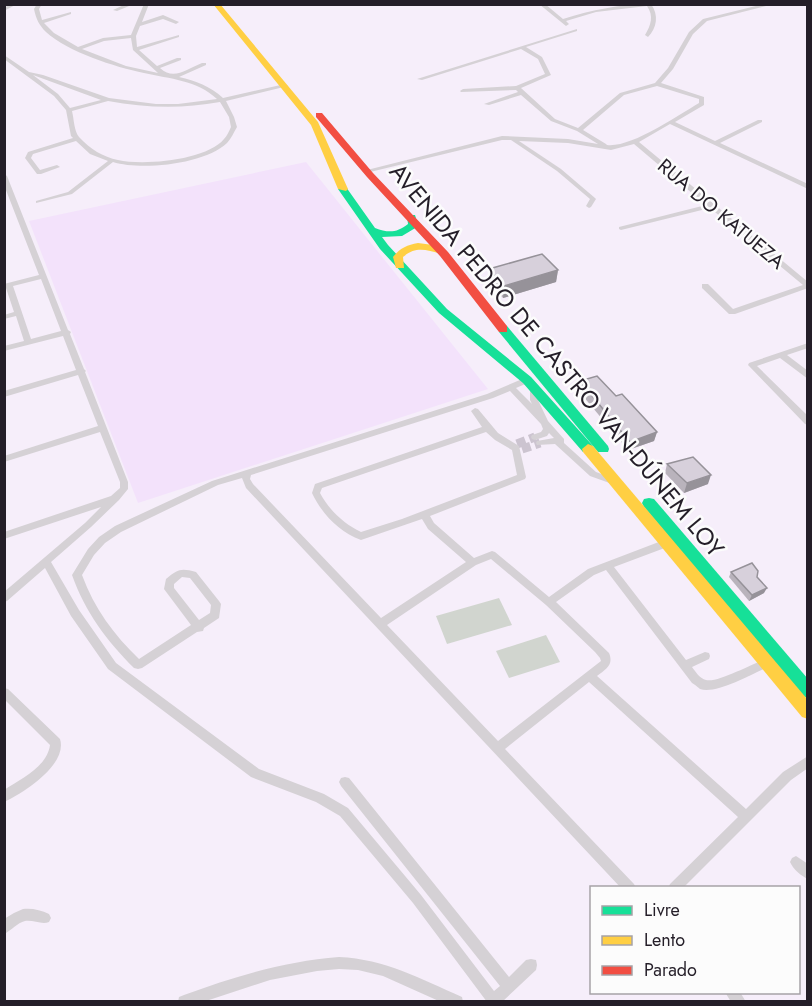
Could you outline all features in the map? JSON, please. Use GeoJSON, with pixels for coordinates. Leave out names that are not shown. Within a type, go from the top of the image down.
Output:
{"type":"FeatureCollection","features":[{"type":"Feature","properties":{"kind":"highway","name":"AVENIDA PEDRO DE CASTRO VAN-DÚNEM LOY"},"geometry":{"type":"LineString","coordinates":[[216,4],[285,86],[319,131],[336,176],[370,228],[400,266],[443,311],[530,384],[617,482],[807,712]]}},
{"type":"Feature","properties":{"kind":"highway","name":"AVENIDA PEDRO DE CASTRO VAN-DÚNEM LOY"},"geometry":{"type":"LineString","coordinates":[[225,4],[366,171],[444,254],[524,357],[807,691]]}},
{"type":"Feature","properties":{"kind":"highway"},"geometry":{"type":"LineString","coordinates":[[370,228],[381,234],[401,234],[413,225],[411,217]]}},
{"type":"Feature","properties":{"kind":"highway"},"geometry":{"type":"LineString","coordinates":[[400,266],[397,260],[399,255],[411,247],[429,246],[444,254]]}},
{"type":"Feature","properties":{"kind":"street"},"geometry":{"type":"LineString","coordinates":[[4,10],[15,4]]}},
{"type":"Feature","properties":{"kind":"street"},"geometry":{"type":"LineString","coordinates":[[4,56],[56,95],[69,110],[68,122],[76,139],[89,152],[111,160],[142,166],[186,161],[205,153],[226,140],[232,133],[234,125],[224,101],[203,86],[116,64],[77,49],[58,39],[40,23],[36,9],[40,4]]}},
{"type":"Feature","properties":{"kind":"street"},"geometry":{"type":"LineString","coordinates":[[115,10],[132,4]]}},
{"type":"Feature","properties":{"kind":"street"},"geometry":{"type":"LineString","coordinates":[[147,4],[133,36],[135,49],[154,68],[166,76]]}},
{"type":"Feature","properties":{"kind":"street"},"geometry":{"type":"LineString","coordinates":[[420,79],[522,47],[543,38],[575,30],[540,4]]}},
{"type":"Feature","properties":{"kind":"street"},"geometry":{"type":"LineString","coordinates":[[562,21],[596,11],[648,4],[654,12],[648,35]]}},
{"type":"Feature","properties":{"kind":"street"},"geometry":{"type":"LineString","coordinates":[[723,4],[723,16]]}},
{"type":"Feature","properties":{"kind":"street"},"geometry":{"type":"LineString","coordinates":[[579,130],[622,94],[657,84],[674,66],[689,36],[705,20],[772,4]]}},
{"type":"Feature","properties":{"kind":"street"},"geometry":{"type":"LineString","coordinates":[[40,23],[69,12]]}},
{"type":"Feature","properties":{"kind":"street"},"geometry":{"type":"LineString","coordinates":[[138,25],[163,17],[176,22]]}},
{"type":"Feature","properties":{"kind":"street"},"geometry":{"type":"LineString","coordinates":[[77,49],[103,40],[133,36]]}},
{"type":"Feature","properties":{"kind":"street"},"geometry":{"type":"LineString","coordinates":[[135,49],[177,36]]}},
{"type":"Feature","properties":{"kind":"street"},"geometry":{"type":"LineString","coordinates":[[487,104],[548,75],[540,58],[522,47]]}},
{"type":"Feature","properties":{"kind":"street"},"geometry":{"type":"LineString","coordinates":[[154,68],[179,58]]}},
{"type":"Feature","properties":{"kind":"street"},"geometry":{"type":"LineString","coordinates":[[173,77],[204,64]]}},
{"type":"Feature","properties":{"kind":"street"},"geometry":{"type":"LineString","coordinates":[[27,72],[109,100],[164,107],[224,101],[285,86]]}},
{"type":"Feature","properties":{"kind":"street"},"geometry":{"type":"LineString","coordinates":[[366,171],[495,139],[568,141],[608,148],[635,142],[702,104],[703,101],[695,95],[657,84]]}},
{"type":"Feature","properties":{"kind":"street"},"geometry":{"type":"LineString","coordinates":[[463,91],[519,90],[553,120],[579,130],[608,148]]}},
{"type":"Feature","properties":{"kind":"street"},"geometry":{"type":"LineString","coordinates":[[69,110],[109,100]]}},
{"type":"Feature","properties":{"kind":"street"},"geometry":{"type":"LineString","coordinates":[[716,143],[760,121]]}},
{"type":"Feature","properties":{"kind":"street"},"geometry":{"type":"LineString","coordinates":[[672,123],[807,187]]}},
{"type":"Feature","properties":{"kind":"street"},"geometry":{"type":"LineString","coordinates":[[511,138],[590,194],[593,199],[590,206]]}},
{"type":"Feature","properties":{"kind":"street"},"geometry":{"type":"LineString","coordinates":[[57,167],[39,173],[28,158],[30,153],[76,139]]}},
{"type":"Feature","properties":{"kind":"street","name":"RUA DO KATUEZA"},"geometry":{"type":"LineString","coordinates":[[635,142],[807,286]]}},
{"type":"Feature","properties":{"kind":"street"},"geometry":{"type":"LineString","coordinates":[[38,202],[70,193],[111,160]]}},
{"type":"Feature","properties":{"kind":"street"},"geometry":{"type":"LineString","coordinates":[[4,176],[124,482],[124,489],[120,496],[4,598]]}},
{"type":"Feature","properties":{"kind":"street"},"geometry":{"type":"LineString","coordinates":[[621,228],[709,206]]}},
{"type":"Feature","properties":{"kind":"street"},"geometry":{"type":"LineString","coordinates":[[28,342],[7,285],[44,276]]}},
{"type":"Feature","properties":{"kind":"street"},"geometry":{"type":"LineString","coordinates":[[705,286],[732,312],[807,286]]}},
{"type":"Feature","properties":{"kind":"street"},"geometry":{"type":"LineString","coordinates":[[4,317],[19,313]]}},
{"type":"Feature","properties":{"kind":"street"},"geometry":{"type":"LineString","coordinates":[[4,349],[67,332]]}},
{"type":"Feature","properties":{"kind":"street"},"geometry":{"type":"LineString","coordinates":[[807,345],[752,365],[807,422]]}},
{"type":"Feature","properties":{"kind":"street"},"geometry":{"type":"LineString","coordinates":[[781,354],[807,376]]}},
{"type":"Feature","properties":{"kind":"street"},"geometry":{"type":"LineString","coordinates":[[4,394],[82,371]]}},
{"type":"Feature","properties":{"kind":"street"},"geometry":{"type":"LineString","coordinates":[[199,628],[169,589],[170,582],[180,573],[193,575],[217,608],[215,615],[199,628],[138,665],[113,640],[77,575],[97,546],[118,529],[215,483],[511,387],[530,384],[546,431],[537,440],[562,443]]}},
{"type":"Feature","properties":{"kind":"street"},"geometry":{"type":"LineString","coordinates":[[511,387],[593,474],[617,482]]}},
{"type":"Feature","properties":{"kind":"street"},"geometry":{"type":"LineString","coordinates":[[475,411],[499,439],[517,447],[522,477],[424,515],[361,536],[348,529],[319,501],[316,493],[318,486],[488,428]]}},
{"type":"Feature","properties":{"kind":"street"},"geometry":{"type":"LineString","coordinates":[[4,459],[102,428]]}},
{"type":"Feature","properties":{"kind":"street"},"geometry":{"type":"LineString","coordinates":[[247,472],[246,479],[249,486],[499,747],[628,886]]}},
{"type":"Feature","properties":{"kind":"street"},"geometry":{"type":"LineString","coordinates":[[4,536],[120,496]]}},
{"type":"Feature","properties":{"kind":"street"},"geometry":{"type":"LineString","coordinates":[[79,511],[88,525]]}},
{"type":"Feature","properties":{"kind":"street"},"geometry":{"type":"LineString","coordinates":[[424,515],[431,526],[473,562]]}},
{"type":"Feature","properties":{"kind":"street"},"geometry":{"type":"LineString","coordinates":[[549,602],[591,572],[667,543]]}},
{"type":"Feature","properties":{"kind":"street"},"geometry":{"type":"LineString","coordinates":[[380,624],[473,562],[492,555],[500,559],[549,602],[604,656],[606,663],[591,677],[499,747]]}},
{"type":"Feature","properties":{"kind":"street"},"geometry":{"type":"LineString","coordinates":[[46,563],[75,613],[112,666],[255,773],[320,798],[344,813],[417,899],[494,1001],[531,965]]}},
{"type":"Feature","properties":{"kind":"street"},"geometry":{"type":"LineString","coordinates":[[608,566],[703,685],[712,686],[766,663]]}},
{"type":"Feature","properties":{"kind":"street"},"geometry":{"type":"LineString","coordinates":[[685,665],[705,656]]}},
{"type":"Feature","properties":{"kind":"street"},"geometry":{"type":"LineString","coordinates":[[591,677],[746,817]]}},
{"type":"Feature","properties":{"kind":"street"},"geometry":{"type":"LineString","coordinates":[[4,692],[56,743],[57,752],[50,762],[4,797]]}},
{"type":"Feature","properties":{"kind":"street"},"geometry":{"type":"LineString","coordinates":[[676,886],[787,776],[807,761]]}},
{"type":"Feature","properties":{"kind":"street"},"geometry":{"type":"LineString","coordinates":[[345,782],[508,986]]}},
{"type":"Feature","properties":{"kind":"street"},"geometry":{"type":"LineString","coordinates":[[796,862],[807,873]]}},
{"type":"Feature","properties":{"kind":"street"},"geometry":{"type":"LineString","coordinates":[[4,928],[23,914],[34,914],[45,918]]}},
{"type":"Feature","properties":{"kind":"street"},"geometry":{"type":"LineString","coordinates":[[184,1002],[232,984],[293,969],[339,963],[358,964],[381,970],[457,1002]]}},
{"type":"Feature","properties":{"kind":"shaded area"},"geometry":{"type":"Polygon","coordinates":[[[306,162],[488,389],[138,503],[29,221],[306,162]]]}},
{"type":"Feature","properties":{"kind":"shaded area"},"geometry":{"type":"Polygon","coordinates":[[[499,598],[512,625],[447,644],[436,616],[499,598]]]}},
{"type":"Feature","properties":{"kind":"shaded area"},"geometry":{"type":"Polygon","coordinates":[[[546,635],[560,662],[509,678],[496,651],[546,635]]]}},
{"type":"Feature","properties":{"kind":"building"},"geometry":{"type":"Polygon","coordinates":[[[542,254],[558,270],[504,286],[489,269],[542,254]]]}},
{"type":"Feature","properties":{"kind":"building"},"geometry":{"type":"Polygon","coordinates":[[[597,376],[616,396],[622,394],[657,432],[630,442],[580,381],[597,376]]]}},
{"type":"Feature","properties":{"kind":"building"},"geometry":{"type":"Polygon","coordinates":[[[693,457],[711,475],[687,483],[667,464],[693,457]]]}},
{"type":"Feature","properties":{"kind":"building"},"geometry":{"type":"Polygon","coordinates":[[[752,563],[758,571],[757,577],[767,588],[752,595],[731,572],[752,563]]]}},
{"type":"Feature","properties":{"kind":"tunnel"},"geometry":{"type":"LineString","coordinates":[[517,444],[535,437]]}},
{"type":"Feature","properties":{"kind":"tunnel"},"geometry":{"type":"LineString","coordinates":[[522,449],[540,443]]}},
{"type":"Feature","properties":{"kind":"traffic: fast"},"geometry":{"type":"LineString","coordinates":[[343,189],[384,247],[443,311],[527,380],[588,449]]}},
{"type":"Feature","properties":{"kind":"traffic: fast"},"geometry":{"type":"LineString","coordinates":[[370,229],[381,234],[398,234],[413,225],[411,217]]}},
{"type":"Feature","properties":{"kind":"traffic: fast"},"geometry":{"type":"LineString","coordinates":[[503,329],[603,449]]}},
{"type":"Feature","properties":{"kind":"traffic: fast"},"geometry":{"type":"LineString","coordinates":[[649,503],[808,691]]}},
{"type":"Feature","properties":{"kind":"traffic: slow"},"geometry":{"type":"LineString","coordinates":[[216,4],[315,124],[343,189]]}},
{"type":"Feature","properties":{"kind":"traffic: slow"},"geometry":{"type":"LineString","coordinates":[[400,266],[398,257],[412,247],[424,246],[441,251]]}},
{"type":"Feature","properties":{"kind":"traffic: slow"},"geometry":{"type":"LineString","coordinates":[[588,449],[808,712]]}},
{"type":"Feature","properties":{"kind":"traffic: jam"},"geometry":{"type":"LineString","coordinates":[[319,115],[370,175],[444,254],[503,329]]}}]}
